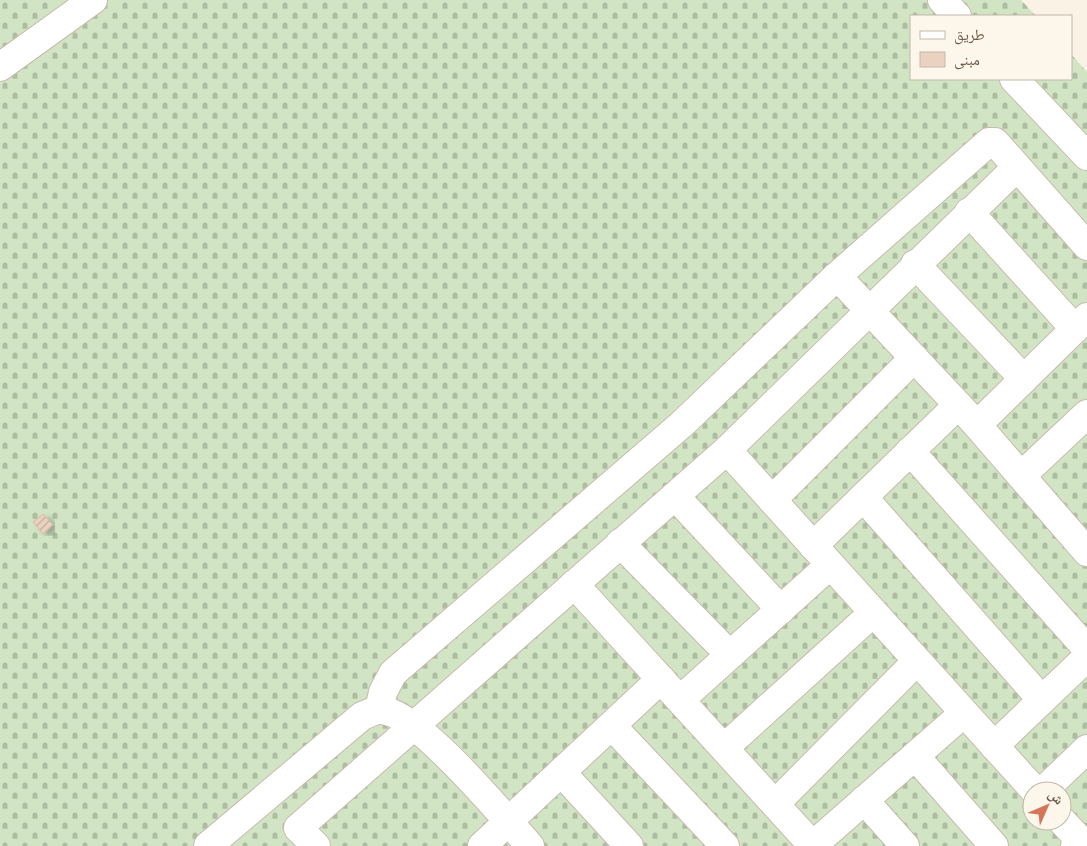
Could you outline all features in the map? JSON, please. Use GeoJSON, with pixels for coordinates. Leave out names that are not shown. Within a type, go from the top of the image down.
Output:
{"type":"FeatureCollection","features":[{"type":"Feature","properties":{"kind":"street"},"geometry":{"type":"LineString","coordinates":[[0,67],[93,0]]}},
{"type":"Feature","properties":{"kind":"street"},"geometry":{"type":"LineString","coordinates":[[942,0],[956,15]]}},
{"type":"Feature","properties":{"kind":"street"},"geometry":{"type":"LineString","coordinates":[[1015,80],[1087,156]]}},
{"type":"Feature","properties":{"kind":"street"},"geometry":{"type":"LineString","coordinates":[[379,710],[383,692],[393,672],[682,424],[837,276],[989,142],[996,142],[1087,246]]}},
{"type":"Feature","properties":{"kind":"street"},"geometry":{"type":"LineString","coordinates":[[316,846],[298,828],[727,450],[1016,167]]}},
{"type":"Feature","properties":{"kind":"street"},"geometry":{"type":"LineString","coordinates":[[969,212],[1081,323],[977,425]]}},
{"type":"Feature","properties":{"kind":"street"},"geometry":{"type":"LineString","coordinates":[[915,264],[1024,379]]}},
{"type":"Feature","properties":{"kind":"street"},"geometry":{"type":"LineString","coordinates":[[837,276],[977,425],[1087,552]]}},
{"type":"Feature","properties":{"kind":"street"},"geometry":{"type":"LineString","coordinates":[[772,500],[914,358]]}},
{"type":"Feature","properties":{"kind":"street"},"geometry":{"type":"LineString","coordinates":[[680,700],[781,610],[863,497],[958,405]]}},
{"type":"Feature","properties":{"kind":"street"},"geometry":{"type":"LineString","coordinates":[[1021,476],[1087,414]]}},
{"type":"Feature","properties":{"kind":"street"},"geometry":{"type":"LineString","coordinates":[[727,450],[1026,781]]}},
{"type":"Feature","properties":{"kind":"street"},"geometry":{"type":"LineString","coordinates":[[910,451],[1087,648]]}},
{"type":"Feature","properties":{"kind":"street"},"geometry":{"type":"LineString","coordinates":[[675,496],[781,610]]}},
{"type":"Feature","properties":{"kind":"street"},"geometry":{"type":"LineString","coordinates":[[863,497],[1042,700]]}},
{"type":"Feature","properties":{"kind":"street"},"geometry":{"type":"LineString","coordinates":[[620,543],[730,656]]}},
{"type":"Feature","properties":{"kind":"street"},"geometry":{"type":"LineString","coordinates":[[574,584],[813,846],[964,713]]}},
{"type":"Feature","properties":{"kind":"street"},"geometry":{"type":"LineString","coordinates":[[724,748],[873,613]]}},
{"type":"Feature","properties":{"kind":"street"},"geometry":{"type":"LineString","coordinates":[[994,746],[1087,657]]}},
{"type":"Feature","properties":{"kind":"street"},"geometry":{"type":"LineString","coordinates":[[775,804],[917,661]]}},
{"type":"Feature","properties":{"kind":"street"},"geometry":{"type":"LineString","coordinates":[[482,846],[661,679]]}},
{"type":"Feature","properties":{"kind":"street"},"geometry":{"type":"LineString","coordinates":[[208,846],[362,716],[379,710],[395,714],[430,739],[530,846]]}},
{"type":"Feature","properties":{"kind":"street"},"geometry":{"type":"LineString","coordinates":[[612,726],[725,846]]}},
{"type":"Feature","properties":{"kind":"street"},"geometry":{"type":"LineString","coordinates":[[1053,781],[1087,749]]}},
{"type":"Feature","properties":{"kind":"street"},"geometry":{"type":"LineString","coordinates":[[915,756],[994,846]]}},
{"type":"Feature","properties":{"kind":"street"},"geometry":{"type":"LineString","coordinates":[[561,772],[629,846]]}},
{"type":"Feature","properties":{"kind":"street"},"geometry":{"type":"LineString","coordinates":[[864,800],[905,846]]}},
{"type":"Feature","properties":{"kind":"street"},"geometry":{"type":"LineString","coordinates":[[1072,831],[1082,842]]}},
{"type":"Feature","properties":{"kind":"green space"},"geometry":{"type":"Polygon","coordinates":[[[0,0],[1021,0],[1035,15],[910,15],[910,80],[1072,80],[1072,55],[1087,72],[1087,846],[0,846],[0,0]]]}},
{"type":"Feature","properties":{"kind":"building"},"geometry":{"type":"Polygon","coordinates":[[[43,514],[53,525],[43,534],[33,522],[43,514]]]}}]}
